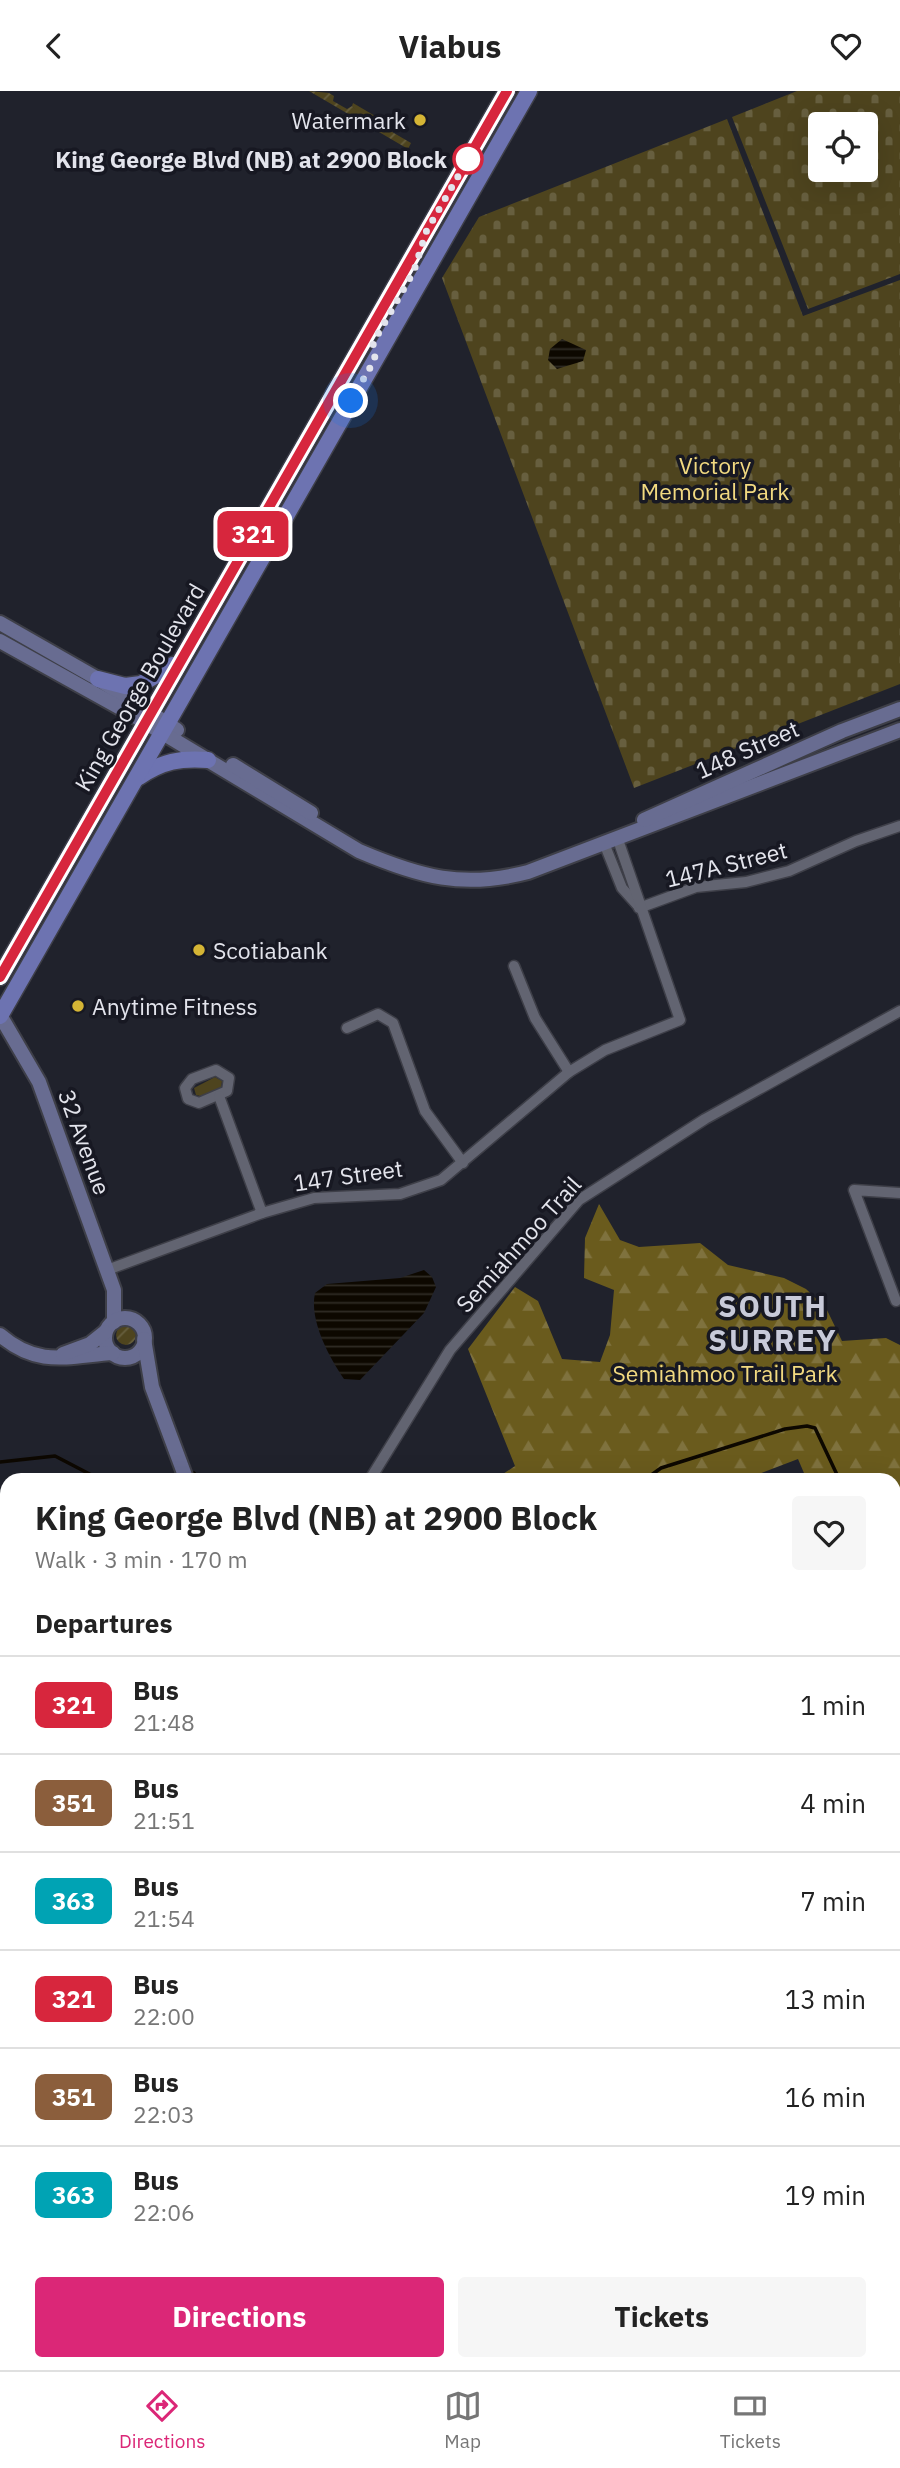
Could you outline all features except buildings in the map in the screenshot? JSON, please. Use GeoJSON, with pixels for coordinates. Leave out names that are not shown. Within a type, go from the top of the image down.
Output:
{"type":"FeatureCollection","features":[{"type":"Feature","properties":{"kind":"main road","name":"King George Boulevard"},"geometry":{"type":"LineString","coordinates":[[0,977],[506,91]]}},
{"type":"Feature","properties":{"kind":"main road"},"geometry":{"type":"LineString","coordinates":[[467,199],[481,156],[519,91]]}},
{"type":"Feature","properties":{"kind":"main road","name":"King George Boulevard"},"geometry":{"type":"LineString","coordinates":[[0,1015],[529,91]]}},
{"type":"Feature","properties":{"kind":"main road"},"geometry":{"type":"LineString","coordinates":[[375,359],[373,343],[414,271],[426,232]]}},
{"type":"Feature","properties":{"kind":"main road"},"geometry":{"type":"LineString","coordinates":[[315,465],[321,435],[361,364],[358,350]]}},
{"type":"Feature","properties":{"kind":"main road"},"geometry":{"type":"LineString","coordinates":[[0,623],[98,679],[147,718]]}},
{"type":"Feature","properties":{"kind":"main road"},"geometry":{"type":"LineString","coordinates":[[0,641],[164,728]]}},
{"type":"Feature","properties":{"kind":"main road"},"geometry":{"type":"LineString","coordinates":[[98,679],[125,686],[141,684],[157,677],[180,659]]}},
{"type":"Feature","properties":{"kind":"main road","name":"148 Street"},"geometry":{"type":"LineString","coordinates":[[610,840],[632,825],[842,731],[900,709]]}},
{"type":"Feature","properties":{"kind":"main road","name":"148 Street"},"geometry":{"type":"LineString","coordinates":[[164,728],[281,806],[359,851],[398,868],[442,880],[495,879],[528,872],[900,730]]}},
{"type":"Feature","properties":{"kind":"main road","name":"148 Street"},"geometry":{"type":"LineString","coordinates":[[164,728],[398,868]]}},
{"type":"Feature","properties":{"kind":"main road"},"geometry":{"type":"LineString","coordinates":[[134,780],[156,765],[174,759],[208,759]]}},
{"type":"Feature","properties":{"kind":"main road"},"geometry":{"type":"LineString","coordinates":[[0,998],[17,966],[29,927]]}},
{"type":"Feature","properties":{"kind":"main road","name":"32 Avenue"},"geometry":{"type":"LineString","coordinates":[[0,1015],[39,1082],[114,1290],[133,1320]]}},
{"type":"Feature","properties":{"kind":"main road","name":"32 Avenue"},"geometry":{"type":"LineString","coordinates":[[109,1327],[114,1290]]}},
{"type":"Feature","properties":{"kind":"main road"},"geometry":{"type":"LineString","coordinates":[[52,1358],[90,1344],[122,1318],[133,1320],[142,1328],[152,1387],[184,1473]]}},
{"type":"Feature","properties":{"kind":"main road"},"geometry":{"type":"LineString","coordinates":[[109,1327],[106,1345],[118,1355],[132,1361],[152,1387]]}},
{"type":"Feature","properties":{"kind":"main road"},"geometry":{"type":"LineString","coordinates":[[1,1339],[27,1353],[67,1360],[137,1353],[144,1339]]}},
{"type":"Feature","properties":{"kind":"street","name":"147A Street"},"geometry":{"type":"LineString","coordinates":[[639,908],[696,887],[746,882],[789,871],[856,841],[900,826]]}},
{"type":"Feature","properties":{"kind":"street"},"geometry":{"type":"LineString","coordinates":[[610,840],[622,888],[639,908]]}},
{"type":"Feature","properties":{"kind":"street","name":"147 Street"},"geometry":{"type":"LineString","coordinates":[[107,1270],[262,1213],[314,1198],[400,1194],[441,1180],[569,1072],[605,1050],[680,1020],[639,908]]}},
{"type":"Feature","properties":{"kind":"street"},"geometry":{"type":"LineString","coordinates":[[514,966],[535,1018],[569,1072]]}},
{"type":"Feature","properties":{"kind":"street","name":"Semiahmoo Trail"},"geometry":{"type":"LineString","coordinates":[[374,1473],[450,1350],[579,1200],[705,1119],[900,1011]]}},
{"type":"Feature","properties":{"kind":"street"},"geometry":{"type":"LineString","coordinates":[[347,1028],[378,1014],[393,1023],[425,1111],[463,1163]]}},
{"type":"Feature","properties":{"kind":"street"},"geometry":{"type":"LineString","coordinates":[[220,1071],[227,1075],[230,1083],[227,1091],[219,1095],[196,1103],[188,1100],[185,1088],[192,1079],[220,1071]]}},
{"type":"Feature","properties":{"kind":"street"},"geometry":{"type":"LineString","coordinates":[[219,1095],[262,1213]]}},
{"type":"Feature","properties":{"kind":"street"},"geometry":{"type":"LineString","coordinates":[[896,1301],[854,1190],[900,1193]]}},
{"type":"Feature","properties":{"kind":"green space"},"geometry":{"type":"Polygon","coordinates":[[[309,91],[329,93],[334,96],[333,101],[347,109],[352,106],[365,119],[381,121],[388,125],[387,129],[411,143],[408,149],[309,91]]]}},
{"type":"Feature","properties":{"kind":"green space"},"geometry":{"type":"Polygon","coordinates":[[[797,91],[900,91],[900,274],[808,309],[732,117],[797,91]]]}},
{"type":"Feature","properties":{"kind":"green space"},"geometry":{"type":"Polygon","coordinates":[[[353,103],[382,120],[373,122],[361,117],[352,106],[353,103]]]}},
{"type":"Feature","properties":{"kind":"green space","name":"Victory Memorial Park"},"geometry":{"type":"Polygon","coordinates":[[[727,119],[803,316],[900,280],[900,684],[634,788],[442,278],[479,217],[727,119]]]}},
{"type":"Feature","properties":{"kind":"green space"},"geometry":{"type":"Polygon","coordinates":[[[215,1077],[222,1081],[221,1088],[196,1095],[194,1088],[215,1077]]]}},
{"type":"Feature","properties":{"kind":"green space","name":"Semiahmoo Trail Park"},"geometry":{"type":"Polygon","coordinates":[[[599,1204],[620,1240],[639,1247],[700,1243],[728,1265],[784,1278],[806,1289],[826,1308],[842,1341],[886,1338],[900,1345],[900,1473],[804,1473],[798,1459],[761,1473],[504,1473],[515,1466],[468,1349],[515,1287],[538,1301],[562,1359],[600,1362],[610,1335],[614,1290],[584,1278],[585,1238],[599,1204]]]}},
{"type":"Feature","properties":{"kind":"green space"},"geometry":{"type":"Polygon","coordinates":[[[126,1325],[133,1328],[136,1335],[133,1342],[126,1345],[119,1342],[116,1335],[119,1328],[126,1325]]]}},
{"type":"Feature","properties":{"kind":"shaded area"},"geometry":{"type":"Polygon","coordinates":[[[562,339],[586,350],[583,361],[557,369],[548,360],[550,349],[562,339]]]}},
{"type":"Feature","properties":{"kind":"shaded area"},"geometry":{"type":"Polygon","coordinates":[[[424,1270],[432,1277],[436,1287],[424,1313],[360,1380],[344,1379],[332,1360],[318,1326],[315,1293],[327,1284],[400,1278],[424,1270]]]}},
{"type":"Feature","properties":{"kind":"waterway"},"geometry":{"type":"LineString","coordinates":[[654,1473],[661,1468],[785,1429],[807,1426],[815,1428],[836,1473]]}},
{"type":"Feature","properties":{"kind":"waterway"},"geometry":{"type":"LineString","coordinates":[[0,1462],[55,1456],[88,1473]]}},
{"type":"Feature","properties":{"kind":"bus line","name":"321"},"geometry":{"type":"LineString","coordinates":[[0,977],[507,91]]}},
{"type":"Feature","properties":{"kind":"place","name":"Watermark"},"geometry":{"type":"Point","coordinates":[420,120]}},
{"type":"Feature","properties":{"kind":"place","name":"King George Blvd (NB) at 2900 Block"},"geometry":{"type":"Point","coordinates":[468,159]}},
{"type":"Feature","properties":{"kind":"place","name":"Scotiabank"},"geometry":{"type":"Point","coordinates":[199,950]}},
{"type":"Feature","properties":{"kind":"place","name":"Anytime Fitness"},"geometry":{"type":"Point","coordinates":[78,1006]}},
{"type":"Feature","properties":{"kind":"district","name":"SOUTH SURREY"},"geometry":{"type":"Point","coordinates":[773,1322]}},
{"type":"Feature","properties":{"kind":"route"},"geometry":{"type":"LineString","coordinates":[[351,401],[375,359],[372,353],[373,343],[414,271],[426,232],[468,159]]}}]}
